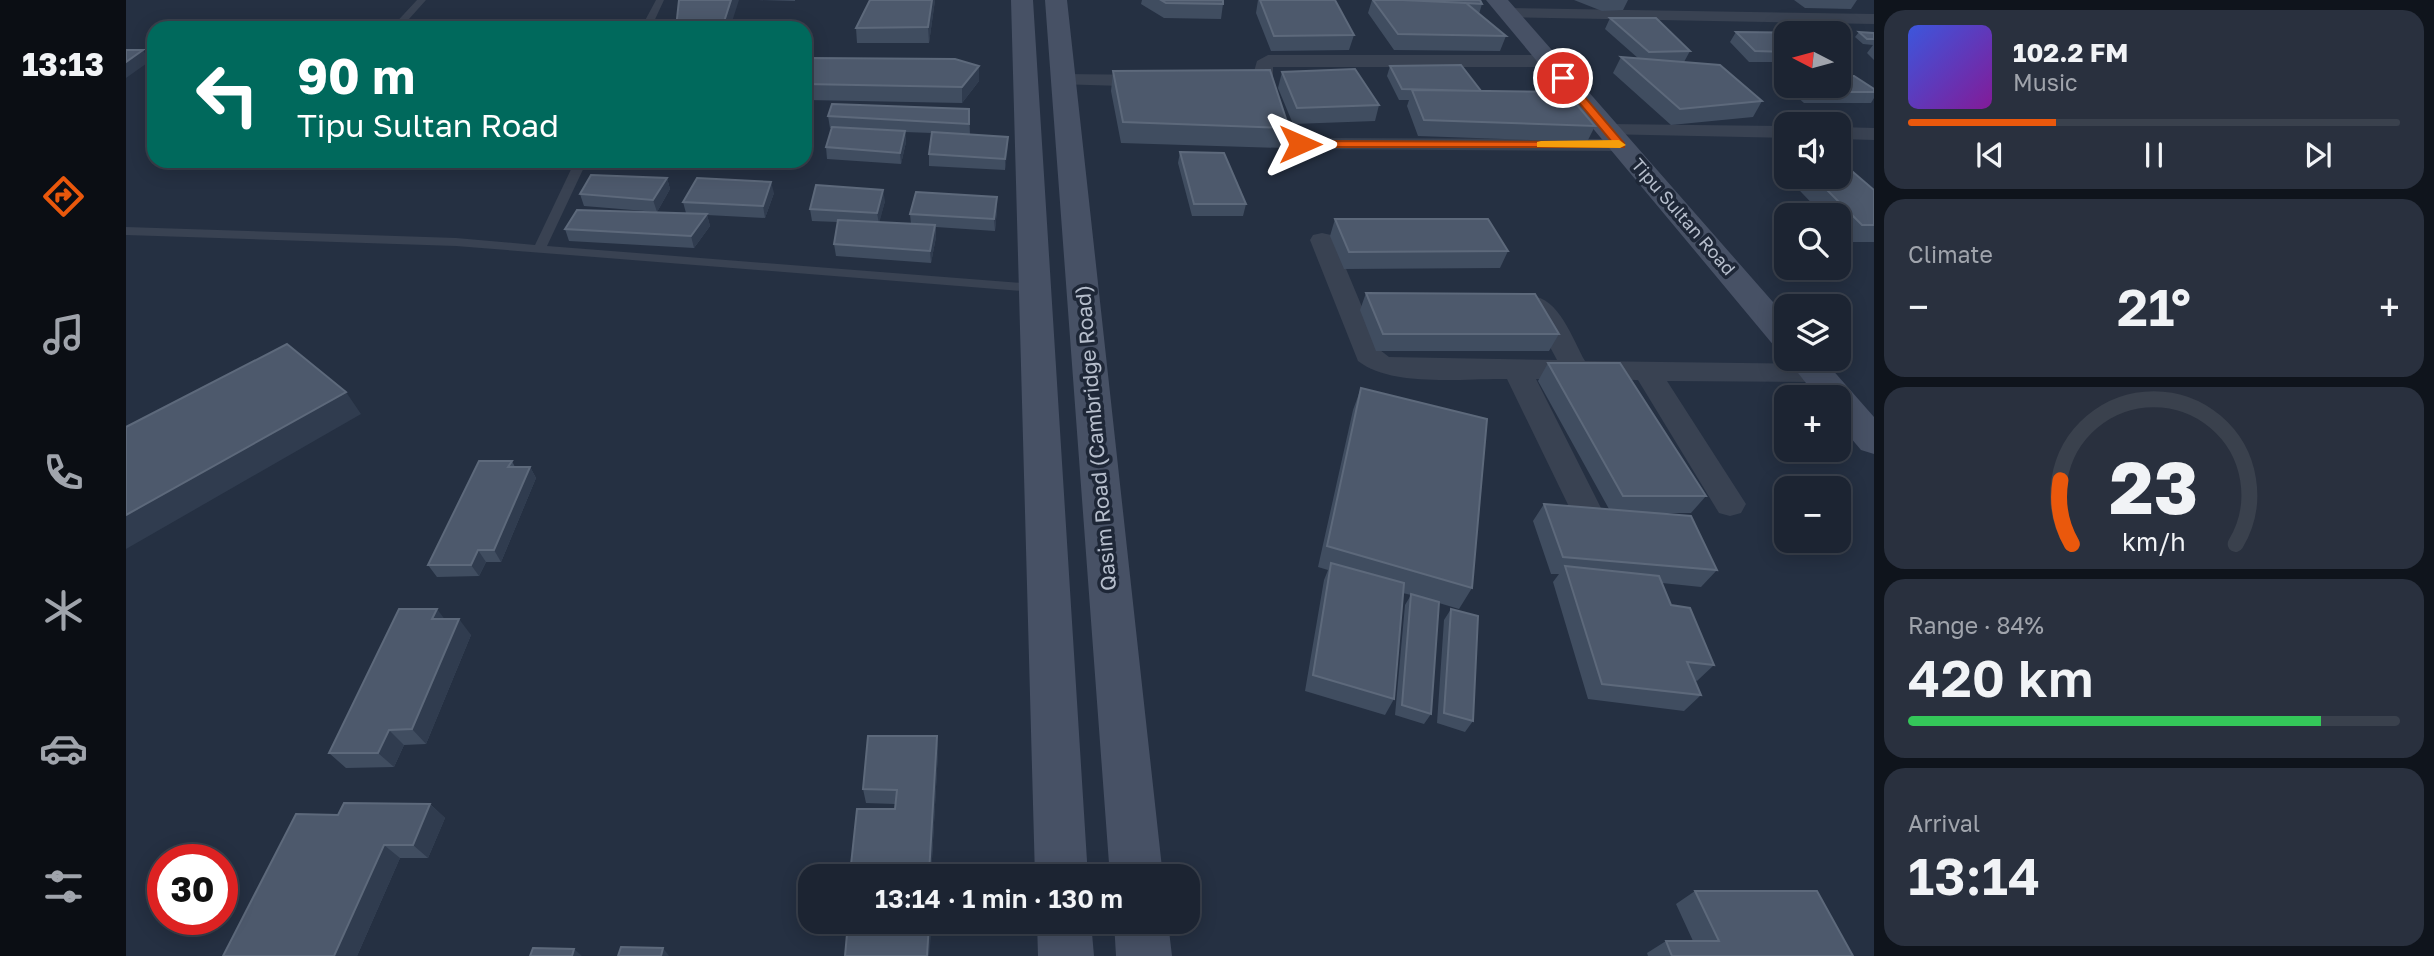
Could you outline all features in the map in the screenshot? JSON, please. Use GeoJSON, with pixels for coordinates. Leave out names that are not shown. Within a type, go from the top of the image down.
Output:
{"type":"FeatureCollection","features":[{"type":"Feature","properties":{"kind":"main road"},"geometry":{"type":"LineString","coordinates":[[1022,0],[1061,864]]}},
{"type":"Feature","properties":{"kind":"main road","name":"Qasim Road (Cambridge Road)"},"geometry":{"type":"LineString","coordinates":[[1056,0],[1136,864]]}},
{"type":"Feature","properties":{"kind":"main road","name":"Tipu Sultan Road"},"geometry":{"type":"LineString","coordinates":[[1502,7],[1774,324]]}},
{"type":"Feature","properties":{"kind":"main road"},"geometry":{"type":"LineString","coordinates":[[1824,382],[1874,441]]}},
{"type":"Feature","properties":{"kind":"main road"},"geometry":{"type":"LineString","coordinates":[[1065,934],[1066,956]]}},
{"type":"Feature","properties":{"kind":"main road"},"geometry":{"type":"LineString","coordinates":[[1142,934],[1144,956]]}},
{"type":"Feature","properties":{"kind":"street"},"geometry":{"type":"LineString","coordinates":[[1502,7],[1874,19]]}},
{"type":"Feature","properties":{"kind":"street"},"geometry":{"type":"LineString","coordinates":[[1207,81],[1258,81],[1264,77],[1264,65],[1268,61],[1548,61]]}},
{"type":"Feature","properties":{"kind":"street"},"geometry":{"type":"LineString","coordinates":[[1063,80],[1181,81]]}},
{"type":"Feature","properties":{"kind":"street"},"geometry":{"type":"LineString","coordinates":[[1300,144],[1774,132]]}},
{"type":"Feature","properties":{"kind":"street"},"geometry":{"type":"LineString","coordinates":[[1851,133],[1874,134]]}},
{"type":"Feature","properties":{"kind":"street"},"geometry":{"type":"LineString","coordinates":[[1322,240],[1357,294],[1368,355],[1380,363],[1398,368],[1646,371],[1824,382]]}},
{"type":"Feature","properties":{"kind":"street"},"geometry":{"type":"LineString","coordinates":[[1505,296],[1535,303],[1546,315],[1576,370]]}},
{"type":"Feature","properties":{"kind":"street"},"geometry":{"type":"LineString","coordinates":[[1517,369],[1585,508]]}},
{"type":"Feature","properties":{"kind":"street"},"geometry":{"type":"LineString","coordinates":[[1646,371],[1730,504]]}},
{"type":"Feature","properties":{"kind":"lane"},"geometry":{"type":"LineString","coordinates":[[402,21],[422,0]]}},
{"type":"Feature","properties":{"kind":"lane"},"geometry":{"type":"LineString","coordinates":[[650,21],[660,0]]}},
{"type":"Feature","properties":{"kind":"lane"},"geometry":{"type":"LineString","coordinates":[[539,249],[579,168]]}},
{"type":"Feature","properties":{"kind":"lane"},"geometry":{"type":"LineString","coordinates":[[126,232],[456,242],[1035,288]]}},
{"type":"Feature","properties":{"kind":"building"},"geometry":{"type":"Polygon","coordinates":[[[679,0],[731,0],[724,21],[677,21],[679,0]]]}},
{"type":"Feature","properties":{"kind":"building"},"geometry":{"type":"Polygon","coordinates":[[[870,0],[932,0],[928,27],[856,28],[870,0]]]}},
{"type":"Feature","properties":{"kind":"building"},"geometry":{"type":"Polygon","coordinates":[[[1161,0],[1223,0],[1223,4],[1166,3],[1161,0]]]}},
{"type":"Feature","properties":{"kind":"building"},"geometry":{"type":"Polygon","coordinates":[[[1260,0],[1335,0],[1354,35],[1274,36],[1260,0]]]}},
{"type":"Feature","properties":{"kind":"building"},"geometry":{"type":"Polygon","coordinates":[[[1373,0],[1466,3],[1506,36],[1398,34],[1373,0]]]}},
{"type":"Feature","properties":{"kind":"building"},"geometry":{"type":"Polygon","coordinates":[[[1480,0],[1482,4],[1427,1],[1480,0]]]}},
{"type":"Feature","properties":{"kind":"building"},"geometry":{"type":"Polygon","coordinates":[[[1610,18],[1656,18],[1690,51],[1649,52],[1610,18]]]}},
{"type":"Feature","properties":{"kind":"building"},"geometry":{"type":"Polygon","coordinates":[[[1736,32],[1774,32],[1774,52],[1755,51],[1736,32]]]}},
{"type":"Feature","properties":{"kind":"building"},"geometry":{"type":"Polygon","coordinates":[[[1859,32],[1874,33],[1874,39],[1867,39],[1859,32]]]}},
{"type":"Feature","properties":{"kind":"building"},"geometry":{"type":"Polygon","coordinates":[[[126,50],[143,50],[126,62],[126,50]]]}},
{"type":"Feature","properties":{"kind":"building"},"geometry":{"type":"Polygon","coordinates":[[[1621,57],[1720,65],[1762,101],[1680,109],[1621,57]]]}},
{"type":"Feature","properties":{"kind":"building"},"geometry":{"type":"Polygon","coordinates":[[[812,58],[955,59],[979,66],[962,87],[812,84],[812,58]]]}},
{"type":"Feature","properties":{"kind":"building"},"geometry":{"type":"Polygon","coordinates":[[[1461,65],[1481,91],[1402,89],[1390,66],[1461,65]]]}},
{"type":"Feature","properties":{"kind":"building"},"geometry":{"type":"Polygon","coordinates":[[[1355,69],[1379,105],[1297,108],[1282,72],[1355,69]]]}},
{"type":"Feature","properties":{"kind":"building"},"geometry":{"type":"Polygon","coordinates":[[[1270,70],[1289,128],[1123,122],[1113,71],[1270,70]]]}},
{"type":"Feature","properties":{"kind":"building"},"geometry":{"type":"Polygon","coordinates":[[[1852,76],[1874,89],[1874,92],[1852,92],[1852,76]]]}},
{"type":"Feature","properties":{"kind":"building"},"geometry":{"type":"Polygon","coordinates":[[[1412,90],[1566,92],[1595,126],[1424,120],[1412,90]]]}},
{"type":"Feature","properties":{"kind":"building"},"geometry":{"type":"Polygon","coordinates":[[[832,104],[969,109],[969,124],[828,116],[832,104]]]}},
{"type":"Feature","properties":{"kind":"building"},"geometry":{"type":"Polygon","coordinates":[[[832,127],[905,131],[900,153],[826,147],[832,127]]]}},
{"type":"Feature","properties":{"kind":"building"},"geometry":{"type":"Polygon","coordinates":[[[932,132],[1008,137],[1005,159],[929,154],[932,132]]]}},
{"type":"Feature","properties":{"kind":"building"},"geometry":{"type":"Polygon","coordinates":[[[1180,152],[1224,153],[1246,204],[1194,204],[1180,152]]]}},
{"type":"Feature","properties":{"kind":"building"},"geometry":{"type":"Polygon","coordinates":[[[1851,170],[1874,190],[1874,225],[1862,225],[1851,214],[1851,203],[1840,203],[1826,189],[1851,189],[1851,170]]]}},
{"type":"Feature","properties":{"kind":"building"},"geometry":{"type":"Polygon","coordinates":[[[591,175],[667,178],[653,200],[580,194],[591,175]]]}},
{"type":"Feature","properties":{"kind":"building"},"geometry":{"type":"Polygon","coordinates":[[[697,178],[771,182],[763,206],[683,202],[697,178]]]}},
{"type":"Feature","properties":{"kind":"building"},"geometry":{"type":"Polygon","coordinates":[[[816,185],[883,190],[877,213],[810,209],[816,185]]]}},
{"type":"Feature","properties":{"kind":"building"},"geometry":{"type":"Polygon","coordinates":[[[916,192],[997,197],[994,219],[910,214],[916,192]]]}},
{"type":"Feature","properties":{"kind":"building"},"geometry":{"type":"Polygon","coordinates":[[[577,210],[707,214],[691,236],[565,229],[577,210]]]}},
{"type":"Feature","properties":{"kind":"building"},"geometry":{"type":"Polygon","coordinates":[[[1335,219],[1488,219],[1508,251],[1349,252],[1335,219]]]}},
{"type":"Feature","properties":{"kind":"building"},"geometry":{"type":"Polygon","coordinates":[[[838,220],[935,225],[930,251],[834,244],[838,220]]]}},
{"type":"Feature","properties":{"kind":"building"},"geometry":{"type":"Polygon","coordinates":[[[1366,293],[1535,294],[1559,334],[1383,334],[1366,293]]]}},
{"type":"Feature","properties":{"kind":"building"},"geometry":{"type":"Polygon","coordinates":[[[287,344],[346,392],[126,515],[126,427],[287,344]]]}},
{"type":"Feature","properties":{"kind":"building"},"geometry":{"type":"Polygon","coordinates":[[[1548,363],[1620,363],[1706,496],[1623,496],[1548,363]]]}},
{"type":"Feature","properties":{"kind":"building"},"geometry":{"type":"Polygon","coordinates":[[[1361,388],[1487,419],[1472,588],[1327,546],[1361,388]]]}},
{"type":"Feature","properties":{"kind":"building"},"geometry":{"type":"Polygon","coordinates":[[[479,461],[512,461],[508,467],[530,467],[494,550],[478,550],[471,565],[428,565],[479,461]]]}},
{"type":"Feature","properties":{"kind":"building"},"geometry":{"type":"Polygon","coordinates":[[[1544,504],[1691,516],[1717,570],[1563,557],[1544,504]]]}},
{"type":"Feature","properties":{"kind":"building"},"geometry":{"type":"Polygon","coordinates":[[[1331,563],[1404,583],[1394,699],[1313,675],[1331,563]]]}},
{"type":"Feature","properties":{"kind":"building"},"geometry":{"type":"Polygon","coordinates":[[[1565,566],[1659,576],[1671,605],[1690,608],[1714,665],[1687,662],[1701,695],[1602,684],[1565,566]]]}},
{"type":"Feature","properties":{"kind":"building"},"geometry":{"type":"Polygon","coordinates":[[[1411,594],[1439,602],[1431,714],[1402,705],[1411,594]]]}},
{"type":"Feature","properties":{"kind":"building"},"geometry":{"type":"Polygon","coordinates":[[[399,609],[437,609],[432,619],[459,619],[412,729],[389,730],[378,753],[329,753],[399,609]]]}},
{"type":"Feature","properties":{"kind":"building"},"geometry":{"type":"Polygon","coordinates":[[[1451,609],[1478,616],[1473,721],[1444,713],[1451,609]]]}},
{"type":"Feature","properties":{"kind":"building"},"geometry":{"type":"Polygon","coordinates":[[[868,736],[937,736],[930,864],[851,864],[857,809],[895,809],[897,790],[863,789],[868,736]]]}},
{"type":"Feature","properties":{"kind":"building"},"geometry":{"type":"Polygon","coordinates":[[[344,803],[430,804],[413,845],[384,845],[334,956],[223,956],[234,935],[238,935],[238,927],[296,814],[338,815],[344,803]]]}},
{"type":"Feature","properties":{"kind":"building"},"geometry":{"type":"Polygon","coordinates":[[[1695,891],[1817,891],[1853,956],[1672,956],[1666,941],[1719,941],[1695,891]]]}},
{"type":"Feature","properties":{"kind":"building"},"geometry":{"type":"Polygon","coordinates":[[[847,934],[928,934],[927,956],[845,956],[847,934]]]}},
{"type":"Feature","properties":{"kind":"building"},"geometry":{"type":"Polygon","coordinates":[[[621,947],[663,948],[661,956],[618,956],[621,947]]]}},
{"type":"Feature","properties":{"kind":"building"},"geometry":{"type":"Polygon","coordinates":[[[533,948],[574,949],[572,956],[530,956],[533,948]]]}},
{"type":"Feature","properties":{"kind":"slow traffic"},"geometry":{"type":"LineString","coordinates":[[1541,145],[1620,145],[1619,143]]}},
{"type":"Feature","properties":{"kind":"route"},"geometry":{"type":"LineString","coordinates":[[1300,144],[1620,145],[1563,78]]}}]}
